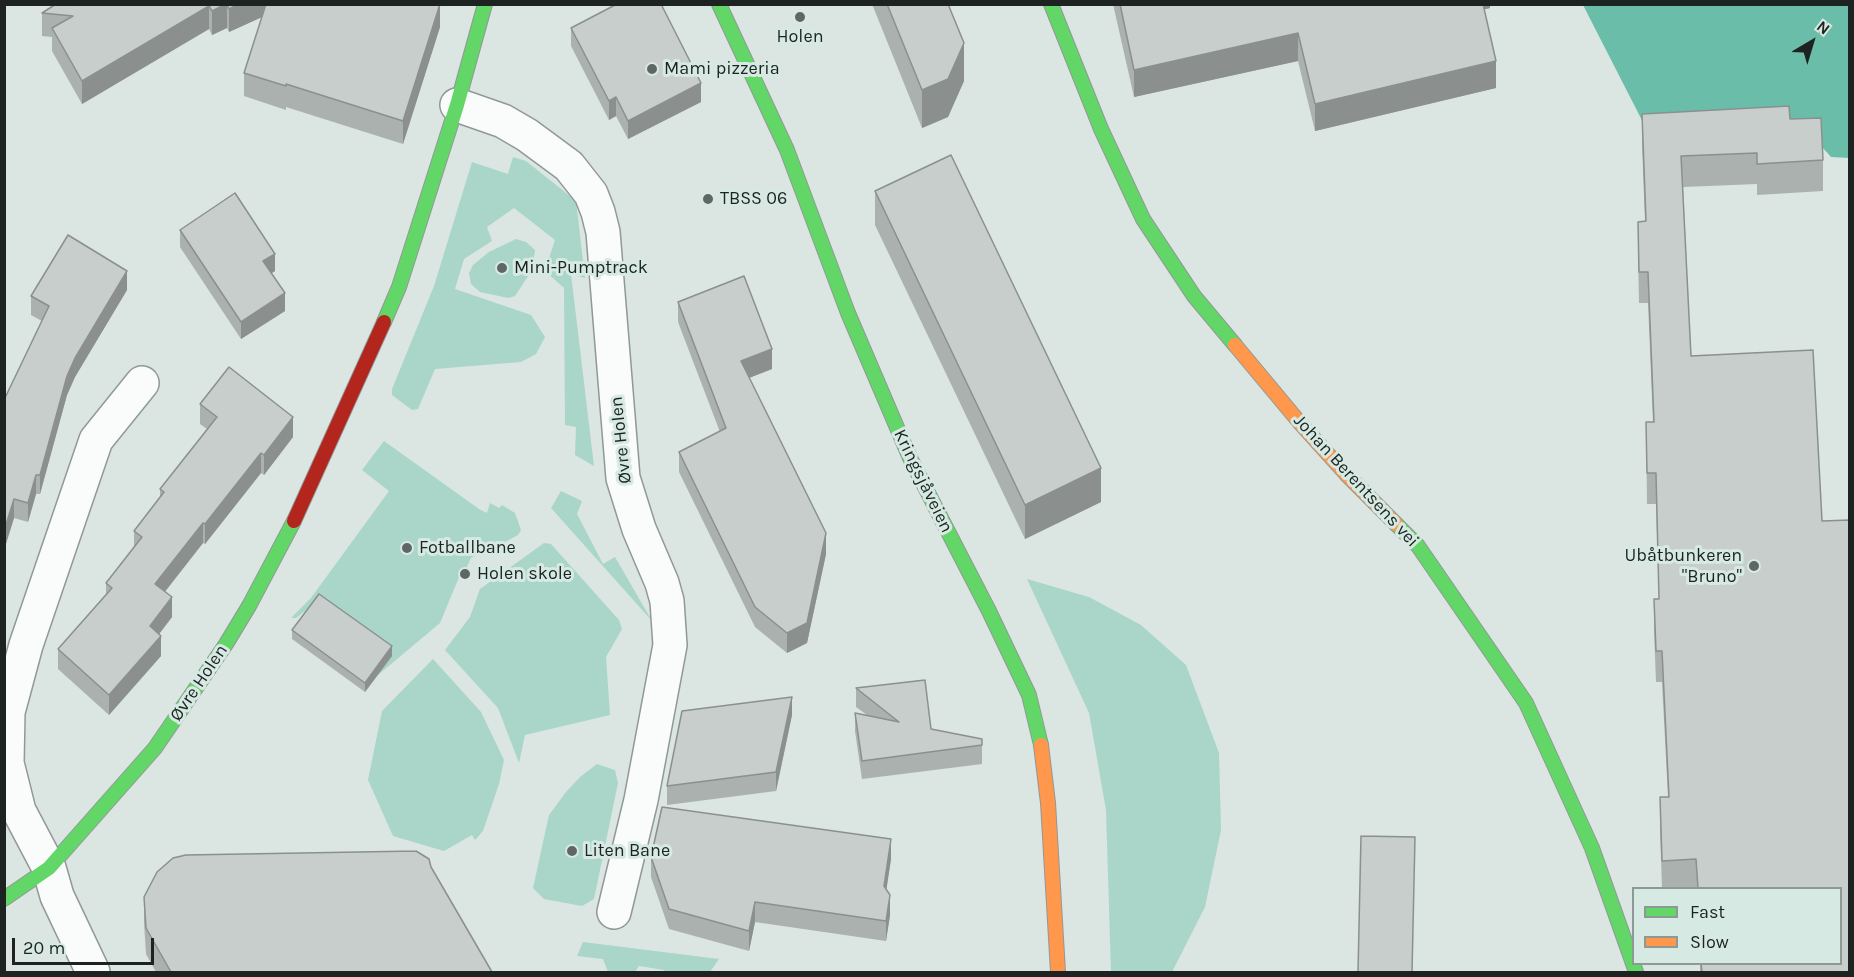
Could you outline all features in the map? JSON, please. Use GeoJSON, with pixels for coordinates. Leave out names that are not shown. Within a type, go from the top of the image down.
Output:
{"type":"FeatureCollection","features":[{"type":"Feature","properties":{"kind":"street","name":"Øvre Holen"},"geometry":{"type":"LineString","coordinates":[[4,899],[49,868],[155,748],[226,644],[279,549],[351,399],[399,287],[457,105],[485,4]]}},
{"type":"Feature","properties":{"kind":"street","name":"Kringsjåveien"},"geometry":{"type":"LineString","coordinates":[[719,4],[787,150],[849,313],[910,459],[989,611],[1029,695],[1042,748],[1058,972]]}},
{"type":"Feature","properties":{"kind":"street","name":"Johan Berentsens vei"},"geometry":{"type":"LineString","coordinates":[[1051,4],[1101,129],[1143,219],[1194,296],[1307,431],[1418,546],[1526,703],[1592,848],[1632,961]]}},
{"type":"Feature","properties":{"kind":"street","name":"Øvre Holen"},"geometry":{"type":"LineString","coordinates":[[457,105],[503,121],[527,135],[569,166],[591,194],[603,232],[623,478],[639,529],[667,601],[670,645],[640,800],[614,912]]}},
{"type":"Feature","properties":{"kind":"street"},"geometry":{"type":"LineString","coordinates":[[93,972],[57,896],[49,868],[19,811],[7,763],[8,712],[26,645],[96,440],[142,383]]}},
{"type":"Feature","properties":{"kind":"shaded area"},"geometry":{"type":"Polygon","coordinates":[[[1583,5],[1849,5],[1849,158],[1831,157],[1806,129],[1649,134],[1583,5]]]}},
{"type":"Feature","properties":{"kind":"shaded area"},"geometry":{"type":"Polygon","coordinates":[[[513,157],[526,161],[576,201],[585,278],[571,274],[594,466],[575,455],[576,427],[565,425],[564,288],[545,271],[555,240],[514,208],[487,227],[492,241],[464,259],[455,289],[531,315],[545,337],[536,354],[521,362],[435,369],[418,409],[412,410],[392,395],[392,389],[434,286],[472,162],[508,174],[513,157]]]}},
{"type":"Feature","properties":{"kind":"shaded area","name":"Mini-Pumptrack"},"geometry":{"type":"Polygon","coordinates":[[[516,239],[526,242],[535,250],[532,270],[515,296],[508,298],[480,292],[471,284],[469,273],[473,265],[489,252],[516,239]]]}},
{"type":"Feature","properties":{"kind":"shaded area"},"geometry":{"type":"Polygon","coordinates":[[[384,441],[479,509],[487,513],[490,503],[499,508],[502,505],[515,513],[521,530],[518,535],[503,543],[499,542],[471,558],[466,569],[462,570],[440,623],[378,675],[380,660],[310,607],[296,618],[291,618],[311,598],[389,491],[362,470],[384,441]]]}},
{"type":"Feature","properties":{"kind":"shaded area"},"geometry":{"type":"Polygon","coordinates":[[[561,491],[582,501],[577,514],[603,564],[615,557],[652,621],[551,508],[561,491]]]}},
{"type":"Feature","properties":{"kind":"shaded area"},"geometry":{"type":"Polygon","coordinates":[[[544,543],[551,544],[619,620],[622,629],[606,657],[610,715],[525,735],[519,763],[498,708],[445,650],[470,617],[480,589],[544,543]]]}},
{"type":"Feature","properties":{"kind":"shaded area"},"geometry":{"type":"Polygon","coordinates":[[[1027,579],[1089,597],[1141,625],[1186,665],[1219,753],[1221,830],[1205,907],[1172,972],[1111,972],[1106,810],[1089,713],[1027,579]]]}},
{"type":"Feature","properties":{"kind":"shaded area"},"geometry":{"type":"Polygon","coordinates":[[[433,659],[481,712],[504,760],[499,784],[483,831],[475,840],[472,835],[444,851],[393,836],[368,780],[382,711],[433,659]]]}},
{"type":"Feature","properties":{"kind":"shaded area","name":"Liten Bane"},"geometry":{"type":"Polygon","coordinates":[[[597,764],[615,770],[618,783],[594,899],[582,906],[544,899],[533,888],[549,815],[580,777],[597,764]]]}},
{"type":"Feature","properties":{"kind":"shaded area"},"geometry":{"type":"Polygon","coordinates":[[[583,942],[719,959],[710,972],[665,972],[639,966],[635,972],[608,972],[603,959],[577,956],[583,942]]]}},
{"type":"Feature","properties":{"kind":"building"},"geometry":{"type":"Polygon","coordinates":[[[56,4],[226,4],[212,11],[209,6],[82,81],[52,28],[73,16],[42,13],[56,4]]]}},
{"type":"Feature","properties":{"kind":"building"},"geometry":{"type":"Polygon","coordinates":[[[227,4],[239,4],[229,9],[227,4]]]}},
{"type":"Feature","properties":{"kind":"building"},"geometry":{"type":"Polygon","coordinates":[[[266,4],[440,4],[403,121],[244,73],[266,4]]]}},
{"type":"Feature","properties":{"kind":"building"},"geometry":{"type":"Polygon","coordinates":[[[617,4],[661,4],[701,83],[628,121],[616,97],[609,101],[571,28],[617,4]]]}},
{"type":"Feature","properties":{"kind":"building"},"geometry":{"type":"Polygon","coordinates":[[[887,4],[948,4],[964,43],[948,79],[922,90],[887,4]]]}},
{"type":"Feature","properties":{"kind":"building"},"geometry":{"type":"Polygon","coordinates":[[[1120,4],[1483,4],[1496,61],[1315,104],[1298,33],[1134,70],[1120,4]]]}},
{"type":"Feature","properties":{"kind":"building","name":"Ubåtbunkeren \"Bruno\""},"geometry":{"type":"Polygon","coordinates":[[[1789,106],[1790,119],[1821,118],[1823,160],[1757,164],[1757,153],[1681,156],[1691,356],[1813,350],[1822,521],[1850,520],[1850,972],[1702,972],[1701,965],[1842,965],[1842,887],[1698,887],[1696,859],[1662,861],[1660,797],[1669,797],[1662,651],[1656,651],[1654,599],[1659,599],[1656,473],[1647,473],[1646,422],[1654,422],[1648,272],[1639,272],[1638,222],[1646,221],[1642,114],[1789,106]]]}},
{"type":"Feature","properties":{"kind":"building"},"geometry":{"type":"Polygon","coordinates":[[[951,155],[1101,468],[1025,505],[875,191],[951,155]]]}},
{"type":"Feature","properties":{"kind":"building"},"geometry":{"type":"Polygon","coordinates":[[[235,193],[275,254],[263,261],[285,293],[241,322],[180,230],[235,193]]]}},
{"type":"Feature","properties":{"kind":"building"},"geometry":{"type":"Polygon","coordinates":[[[68,235],[127,271],[75,358],[67,376],[40,475],[36,475],[28,503],[14,499],[4,531],[4,400],[49,306],[31,296],[68,235]]]}},
{"type":"Feature","properties":{"kind":"building"},"geometry":{"type":"Polygon","coordinates":[[[744,276],[772,349],[741,361],[826,533],[807,623],[787,633],[755,607],[679,452],[726,428],[678,302],[744,276]]]}},
{"type":"Feature","properties":{"kind":"building"},"geometry":{"type":"Polygon","coordinates":[[[229,367],[293,417],[264,455],[261,453],[205,524],[203,523],[155,584],[172,597],[150,626],[161,636],[109,695],[58,649],[112,588],[106,583],[142,537],[134,531],[164,492],[160,489],[217,417],[200,404],[229,367]]]}},
{"type":"Feature","properties":{"kind":"building"},"geometry":{"type":"Polygon","coordinates":[[[319,594],[392,646],[365,683],[292,630],[319,594]]]}},
{"type":"Feature","properties":{"kind":"building"},"geometry":{"type":"Polygon","coordinates":[[[925,680],[931,729],[982,739],[982,745],[862,761],[855,713],[899,722],[856,688],[925,680]]]}},
{"type":"Feature","properties":{"kind":"building"},"geometry":{"type":"Polygon","coordinates":[[[792,697],[776,772],[667,786],[682,711],[792,697]]]}},
{"type":"Feature","properties":{"kind":"building"},"geometry":{"type":"Polygon","coordinates":[[[662,807],[891,839],[884,886],[890,895],[886,921],[755,902],[749,931],[669,909],[651,857],[662,807]]]}},
{"type":"Feature","properties":{"kind":"building"},"geometry":{"type":"Polygon","coordinates":[[[1361,836],[1415,837],[1412,972],[1358,972],[1361,836]]]}},
{"type":"Feature","properties":{"kind":"building"},"geometry":{"type":"Polygon","coordinates":[[[416,851],[429,859],[431,867],[492,972],[171,972],[146,928],[144,897],[157,872],[173,858],[186,855],[416,851]]]}},
{"type":"Feature","properties":{"kind":"traffic: fast"},"geometry":{"type":"LineString","coordinates":[[384,322],[399,287],[457,105],[485,4]]}},
{"type":"Feature","properties":{"kind":"traffic: fast"},"geometry":{"type":"LineString","coordinates":[[719,4],[787,150],[848,313],[910,458],[989,611],[1029,695],[1041,745]]}},
{"type":"Feature","properties":{"kind":"traffic: fast"},"geometry":{"type":"LineString","coordinates":[[1051,4],[1101,129],[1143,219],[1194,296],[1235,345]]}},
{"type":"Feature","properties":{"kind":"traffic: fast"},"geometry":{"type":"LineString","coordinates":[[4,899],[49,868],[155,748],[226,644],[294,521]]}},
{"type":"Feature","properties":{"kind":"traffic: fast"},"geometry":{"type":"LineString","coordinates":[[1396,524],[1418,546],[1526,703],[1592,848],[1632,961]]}},
{"type":"Feature","properties":{"kind":"traffic: fast"},"geometry":{"type":"LineString","coordinates":[[1634,965],[1636,972]]}},
{"type":"Feature","properties":{"kind":"traffic: slow"},"geometry":{"type":"LineString","coordinates":[[1235,345],[1300,423],[1396,524]]}},
{"type":"Feature","properties":{"kind":"traffic: slow"},"geometry":{"type":"LineString","coordinates":[[1041,745],[1048,803],[1058,972]]}},
{"type":"Feature","properties":{"kind":"traffic: jam"},"geometry":{"type":"LineString","coordinates":[[294,521],[384,322]]}},
{"type":"Feature","properties":{"kind":"place","name":"Holen"},"geometry":{"type":"Point","coordinates":[800,17]}},
{"type":"Feature","properties":{"kind":"place","name":"Mami pizzeria"},"geometry":{"type":"Point","coordinates":[652,69]}},
{"type":"Feature","properties":{"kind":"place","name":"TBSS 06"},"geometry":{"type":"Point","coordinates":[708,199]}},
{"type":"Feature","properties":{"kind":"place","name":"Mini-Pumptrack"},"geometry":{"type":"Point","coordinates":[502,268]}},
{"type":"Feature","properties":{"kind":"place","name":"Fotballbane"},"geometry":{"type":"Point","coordinates":[407,548]}},
{"type":"Feature","properties":{"kind":"place","name":"Ubåtbunkeren \"Bruno\""},"geometry":{"type":"Point","coordinates":[1754,566]}},
{"type":"Feature","properties":{"kind":"place","name":"Holen skole"},"geometry":{"type":"Point","coordinates":[465,574]}},
{"type":"Feature","properties":{"kind":"place","name":"Liten Bane"},"geometry":{"type":"Point","coordinates":[572,851]}}]}
